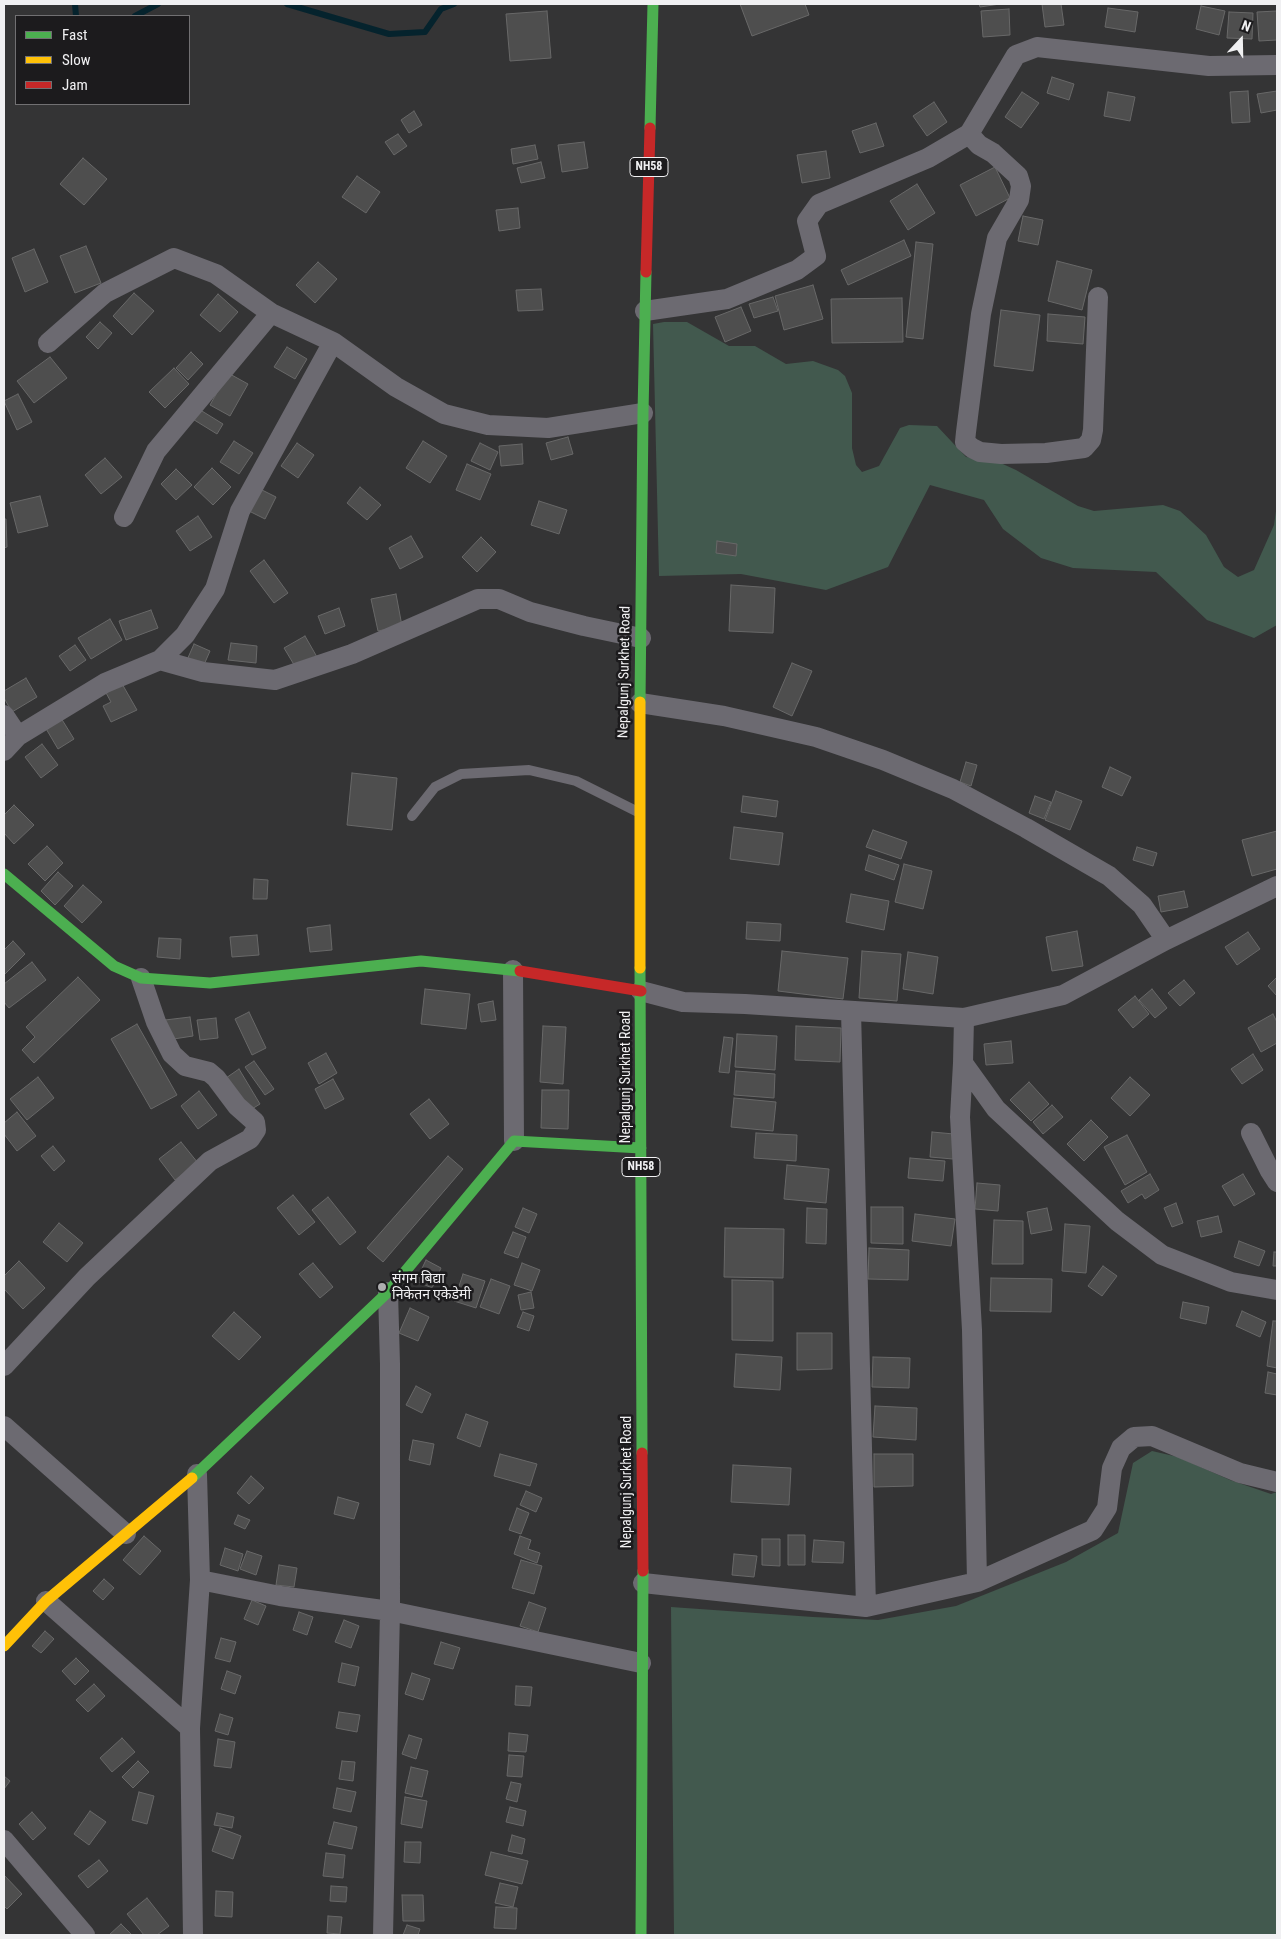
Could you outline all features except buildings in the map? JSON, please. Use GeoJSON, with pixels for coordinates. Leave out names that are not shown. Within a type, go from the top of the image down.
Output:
{"type":"FeatureCollection","features":[{"type":"Feature","properties":{"kind":"main road","name":"NH58"},"geometry":{"type":"LineString","coordinates":[[643,406],[653,4]]}},
{"type":"Feature","properties":{"kind":"main road","name":"Nepalgunj Surkhet Road"},"geometry":{"type":"LineString","coordinates":[[641,1935],[641,1663],[643,1583],[639,813],[643,406]]}},
{"type":"Feature","properties":{"kind":"main road"},"geometry":{"type":"LineString","coordinates":[[4,874],[114,966],[141,978],[210,983],[421,961],[513,970],[641,991]]}},
{"type":"Feature","properties":{"kind":"main road"},"geometry":{"type":"LineString","coordinates":[[4,1646],[46,1601],[197,1474],[388,1292],[514,1141],[641,1148]]}},
{"type":"Feature","properties":{"kind":"street"},"geometry":{"type":"LineString","coordinates":[[645,321],[727,299],[796,270],[816,256],[807,221],[819,204],[928,158],[969,134],[1016,55],[1037,48],[1209,66],[1277,65]]}},
{"type":"Feature","properties":{"kind":"street"},"geometry":{"type":"LineString","coordinates":[[969,134],[979,145],[992,153],[1013,171],[1018,176],[1021,186],[1020,200],[997,238],[989,270],[981,314],[965,442],[980,452],[1001,454],[1084,448],[1091,440],[1093,430],[1098,297]]}},
{"type":"Feature","properties":{"kind":"street"},"geometry":{"type":"LineString","coordinates":[[48,343],[105,293],[174,258],[216,274],[271,313],[333,342],[396,387],[444,414],[488,425],[548,428],[643,406]]}},
{"type":"Feature","properties":{"kind":"street"},"geometry":{"type":"LineString","coordinates":[[124,517],[156,451],[271,313]]}},
{"type":"Feature","properties":{"kind":"street"},"geometry":{"type":"LineString","coordinates":[[4,750],[18,736],[106,683],[160,660],[185,635],[215,589],[240,511],[333,342]]}},
{"type":"Feature","properties":{"kind":"street"},"geometry":{"type":"LineString","coordinates":[[160,660],[203,672],[275,680],[352,654],[478,599],[499,599],[530,612],[641,638]]}},
{"type":"Feature","properties":{"kind":"street"},"geometry":{"type":"LineString","coordinates":[[640,703],[724,716],[816,737],[883,760],[953,789],[1109,876],[1142,905],[1166,940]]}},
{"type":"Feature","properties":{"kind":"street"},"geometry":{"type":"LineString","coordinates":[[4,716],[18,736]]}},
{"type":"Feature","properties":{"kind":"street"},"geometry":{"type":"LineString","coordinates":[[641,991],[684,1002],[964,1018],[1063,995],[1166,940],[1277,886]]}},
{"type":"Feature","properties":{"kind":"street"},"geometry":{"type":"LineString","coordinates":[[513,970],[514,1141]]}},
{"type":"Feature","properties":{"kind":"street"},"geometry":{"type":"LineString","coordinates":[[4,1366],[87,1276],[210,1161],[250,1139],[256,1130],[255,1122],[237,1106],[216,1078],[209,1072],[185,1066],[172,1054],[156,1022],[141,978]]}},
{"type":"Feature","properties":{"kind":"street"},"geometry":{"type":"LineString","coordinates":[[851,1012],[866,1607]]}},
{"type":"Feature","properties":{"kind":"street"},"geometry":{"type":"LineString","coordinates":[[964,1018],[960,1117],[972,1330],[977,1582]]}},
{"type":"Feature","properties":{"kind":"street"},"geometry":{"type":"LineString","coordinates":[[963,1063],[996,1109],[1116,1221],[1162,1255],[1231,1282],[1277,1290]]}},
{"type":"Feature","properties":{"kind":"street"},"geometry":{"type":"LineString","coordinates":[[1251,1133],[1277,1182]]}},
{"type":"Feature","properties":{"kind":"street"},"geometry":{"type":"LineString","coordinates":[[383,1935],[390,1611],[390,1364],[388,1292]]}},
{"type":"Feature","properties":{"kind":"street"},"geometry":{"type":"LineString","coordinates":[[4,1426],[126,1534]]}},
{"type":"Feature","properties":{"kind":"street"},"geometry":{"type":"LineString","coordinates":[[643,1583],[866,1607],[977,1582],[1093,1530],[1107,1508],[1112,1468],[1121,1448],[1134,1437],[1152,1436],[1240,1473],[1277,1482]]}},
{"type":"Feature","properties":{"kind":"street"},"geometry":{"type":"LineString","coordinates":[[193,1935],[190,1728],[200,1580],[197,1474]]}},
{"type":"Feature","properties":{"kind":"street"},"geometry":{"type":"LineString","coordinates":[[200,1580],[280,1596],[390,1611],[641,1663]]}},
{"type":"Feature","properties":{"kind":"street"},"geometry":{"type":"LineString","coordinates":[[46,1601],[190,1728]]}},
{"type":"Feature","properties":{"kind":"street"},"geometry":{"type":"LineString","coordinates":[[4,1840],[85,1935]]}},
{"type":"Feature","properties":{"kind":"lane"},"geometry":{"type":"LineString","coordinates":[[412,816],[435,787],[461,774],[529,770],[576,781],[639,813]]}},
{"type":"Feature","properties":{"kind":"green space"},"geometry":{"type":"Polygon","coordinates":[[[687,322],[729,346],[755,346],[786,364],[813,361],[838,370],[845,376],[852,393],[852,448],[856,465],[862,472],[879,466],[900,428],[909,425],[937,426],[966,457],[994,460],[1016,470],[1078,506],[1094,511],[1163,505],[1180,511],[1206,535],[1224,567],[1238,577],[1254,570],[1274,525],[1277,504],[1277,625],[1254,638],[1207,620],[1156,572],[1073,568],[1041,558],[1003,529],[984,500],[930,485],[888,567],[826,590],[741,574],[659,576],[653,324],[687,322]]]}},
{"type":"Feature","properties":{"kind":"green space"},"geometry":{"type":"Polygon","coordinates":[[[1152,1451],[1178,1457],[1230,1480],[1271,1494],[1277,1492],[1277,1935],[674,1935],[671,1607],[878,1620],[956,1606],[1066,1562],[1118,1533],[1133,1463],[1152,1451]]]}},
{"type":"Feature","properties":{"kind":"waterway"},"geometry":{"type":"LineString","coordinates":[[75,4],[76,15]]}},
{"type":"Feature","properties":{"kind":"waterway"},"geometry":{"type":"LineString","coordinates":[[137,15],[158,4]]}},
{"type":"Feature","properties":{"kind":"waterway"},"geometry":{"type":"LineString","coordinates":[[287,4],[389,34],[425,32],[441,9],[454,4]]}},
{"type":"Feature","properties":{"kind":"traffic: fast"},"geometry":{"type":"LineString","coordinates":[[650,128],[653,4]]}},
{"type":"Feature","properties":{"kind":"traffic: fast"},"geometry":{"type":"LineString","coordinates":[[640,702],[646,272]]}},
{"type":"Feature","properties":{"kind":"traffic: fast"},"geometry":{"type":"LineString","coordinates":[[4,874],[114,966],[141,978],[210,983],[421,961],[520,971]]}},
{"type":"Feature","properties":{"kind":"traffic: fast"},"geometry":{"type":"LineString","coordinates":[[640,968],[642,1453]]}},
{"type":"Feature","properties":{"kind":"traffic: fast"},"geometry":{"type":"LineString","coordinates":[[192,1478],[388,1292],[514,1141],[641,1148]]}},
{"type":"Feature","properties":{"kind":"traffic: fast"},"geometry":{"type":"LineString","coordinates":[[641,1935],[643,1571]]}},
{"type":"Feature","properties":{"kind":"traffic: slow"},"geometry":{"type":"LineString","coordinates":[[640,702],[640,968]]}},
{"type":"Feature","properties":{"kind":"traffic: slow"},"geometry":{"type":"LineString","coordinates":[[4,1646],[46,1601],[192,1478]]}},
{"type":"Feature","properties":{"kind":"traffic: jam"},"geometry":{"type":"LineString","coordinates":[[646,272],[650,128]]}},
{"type":"Feature","properties":{"kind":"traffic: jam"},"geometry":{"type":"LineString","coordinates":[[520,971],[641,991]]}},
{"type":"Feature","properties":{"kind":"traffic: jam"},"geometry":{"type":"LineString","coordinates":[[642,1453],[643,1571]]}},
{"type":"Feature","properties":{"kind":"place","name":"संगम बिद्या निकेतन एकेडेमी"},"geometry":{"type":"Point","coordinates":[382,1287]}}]}
